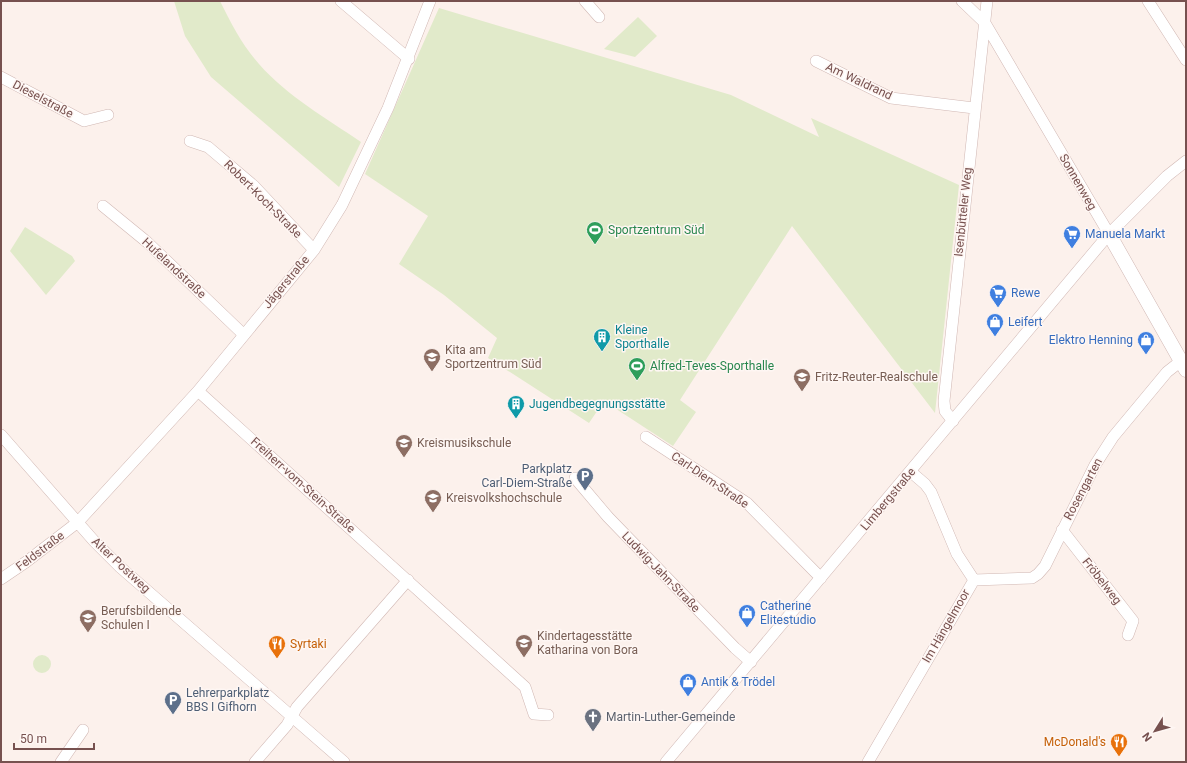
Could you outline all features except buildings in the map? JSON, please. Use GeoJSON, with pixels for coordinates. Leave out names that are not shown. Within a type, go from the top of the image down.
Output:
{"type":"FeatureCollection","features":[{"type":"Feature","properties":{"kind":"street"},"geometry":{"type":"LineString","coordinates":[[342,1],[409,59]]}},
{"type":"Feature","properties":{"kind":"street","name":"Jägerstraße"},"geometry":{"type":"LineString","coordinates":[[78,522],[198,391],[243,334],[314,250],[342,205],[353,184],[409,59],[430,1]]}},
{"type":"Feature","properties":{"kind":"street"},"geometry":{"type":"LineString","coordinates":[[585,1],[599,17]]}},
{"type":"Feature","properties":{"kind":"street","name":"Sonnenweg"},"geometry":{"type":"LineString","coordinates":[[962,1],[985,24],[1109,234],[1184,365]]}},
{"type":"Feature","properties":{"kind":"street","name":"Isenbütteler Weg"},"geometry":{"type":"LineString","coordinates":[[953,421],[945,411],[944,401],[974,108],[987,1]]}},
{"type":"Feature","properties":{"kind":"street"},"geometry":{"type":"LineString","coordinates":[[1148,1],[1186,60]]}},
{"type":"Feature","properties":{"kind":"street","name":"Am Waldrand"},"geometry":{"type":"LineString","coordinates":[[816,61],[891,98],[974,108]]}},
{"type":"Feature","properties":{"kind":"street","name":"Dieselstraße"},"geometry":{"type":"LineString","coordinates":[[1,77],[84,121],[108,115]]}},
{"type":"Feature","properties":{"kind":"street","name":"Robert-Koch-Straße"},"geometry":{"type":"LineString","coordinates":[[190,140],[208,147],[254,186],[314,250]]}},
{"type":"Feature","properties":{"kind":"street","name":"Limbergstraße"},"geometry":{"type":"LineString","coordinates":[[666,762],[911,472],[1109,234],[1167,176],[1186,162]]}},
{"type":"Feature","properties":{"kind":"street","name":"Hufelandstraße"},"geometry":{"type":"LineString","coordinates":[[103,206],[147,242],[243,334]]}},
{"type":"Feature","properties":{"kind":"street","name":"Rosengarten"},"geometry":{"type":"LineString","coordinates":[[974,580],[1032,578],[1038,574],[1045,566],[1095,465],[1113,437],[1167,372],[1184,365]]}},
{"type":"Feature","properties":{"kind":"street","name":"Freiherr-vom-Stein-Straße"},"geometry":{"type":"LineString","coordinates":[[198,391],[525,687],[534,714],[548,715]]}},
{"type":"Feature","properties":{"kind":"street","name":"Alter Postweg"},"geometry":{"type":"LineString","coordinates":[[1,435],[120,567],[344,762]]}},
{"type":"Feature","properties":{"kind":"street","name":"Carl-Diem-Straße"},"geometry":{"type":"LineString","coordinates":[[646,437],[747,503],[821,578]]}},
{"type":"Feature","properties":{"kind":"street","name":"Im Hängelmoor"},"geometry":{"type":"LineString","coordinates":[[868,762],[974,580],[957,554],[931,492],[925,484],[911,472]]}},
{"type":"Feature","properties":{"kind":"street","name":"Ludwig-Jahn-Straße"},"geometry":{"type":"LineString","coordinates":[[575,478],[608,517],[735,648],[751,662]]}},
{"type":"Feature","properties":{"kind":"street","name":"Feldstraße"},"geometry":{"type":"LineString","coordinates":[[1,579],[26,562],[78,522]]}},
{"type":"Feature","properties":{"kind":"street","name":"Fröbelweg"},"geometry":{"type":"LineString","coordinates":[[1062,530],[1132,621],[1128,635]]}},
{"type":"Feature","properties":{"kind":"street"},"geometry":{"type":"LineString","coordinates":[[254,762],[287,725],[297,707],[408,580]]}},
{"type":"Feature","properties":{"kind":"street"},"geometry":{"type":"LineString","coordinates":[[61,762],[84,730]]}},
{"type":"Feature","properties":{"kind":"green space"},"geometry":{"type":"Polygon","coordinates":[[[174,1],[220,1],[242,42],[270,76],[307,106],[361,142],[339,187],[211,77],[185,36],[174,1]]]}},
{"type":"Feature","properties":{"kind":"green space","name":"Sportzentrum Süd"},"geometry":{"type":"Polygon","coordinates":[[[439,8],[731,95],[819,137],[811,118],[959,185],[935,413],[792,226],[680,400],[696,412],[673,446],[604,401],[589,423],[488,358],[497,338],[444,295],[399,264],[428,216],[365,174],[439,8]]]}},
{"type":"Feature","properties":{"kind":"green space"},"geometry":{"type":"Polygon","coordinates":[[[638,17],[657,36],[635,57],[604,49],[638,17]]]}},
{"type":"Feature","properties":{"kind":"green space"},"geometry":{"type":"Polygon","coordinates":[[[25,227],[72,256],[75,261],[46,295],[10,251],[25,227]]]}},
{"type":"Feature","properties":{"kind":"green space"},"geometry":{"type":"Polygon","coordinates":[[[42,655],[46,656],[50,660],[50,668],[46,672],[42,673],[38,672],[34,668],[33,664],[34,660],[38,656],[42,655]]]}},
{"type":"Feature","properties":{"kind":"place","name":"Sportzentrum Süd"},"geometry":{"type":"Point","coordinates":[595,245]}},
{"type":"Feature","properties":{"kind":"place","name":"Manuela Markt"},"geometry":{"type":"Point","coordinates":[1072,249]}},
{"type":"Feature","properties":{"kind":"place","name":"Rewe"},"geometry":{"type":"Point","coordinates":[998,308]}},
{"type":"Feature","properties":{"kind":"place","name":"Leifert"},"geometry":{"type":"Point","coordinates":[995,337]}},
{"type":"Feature","properties":{"kind":"place","name":"Kleine Sporthalle"},"geometry":{"type":"Point","coordinates":[602,352]}},
{"type":"Feature","properties":{"kind":"place","name":"Elektro Henning"},"geometry":{"type":"Point","coordinates":[1146,355]}},
{"type":"Feature","properties":{"kind":"place","name":"Kita am Sportzentrum Süd"},"geometry":{"type":"Point","coordinates":[432,372]}},
{"type":"Feature","properties":{"kind":"place","name":"Alfred-Teves-Sporthalle"},"geometry":{"type":"Point","coordinates":[637,381]}},
{"type":"Feature","properties":{"kind":"place","name":"Fritz-Reuter-Realschule"},"geometry":{"type":"Point","coordinates":[802,392]}},
{"type":"Feature","properties":{"kind":"place","name":"Jugendbegegnungsstätte"},"geometry":{"type":"Point","coordinates":[516,419]}},
{"type":"Feature","properties":{"kind":"place","name":"Kreismusikschule"},"geometry":{"type":"Point","coordinates":[404,458]}},
{"type":"Feature","properties":{"kind":"place","name":"Parkplatz Carl-Diem-Straße"},"geometry":{"type":"Point","coordinates":[585,491]}},
{"type":"Feature","properties":{"kind":"place","name":"Kreisvolkshochschule"},"geometry":{"type":"Point","coordinates":[433,513]}},
{"type":"Feature","properties":{"kind":"place","name":"Catherine Elitestudio"},"geometry":{"type":"Point","coordinates":[747,628]}},
{"type":"Feature","properties":{"kind":"place","name":"Berufsbildende Schulen I"},"geometry":{"type":"Point","coordinates":[88,633]}},
{"type":"Feature","properties":{"kind":"place","name":"Kindertagesstätte Katharina von Bora"},"geometry":{"type":"Point","coordinates":[524,658]}},
{"type":"Feature","properties":{"kind":"place","name":"Syrtaki"},"geometry":{"type":"Point","coordinates":[277,659]}},
{"type":"Feature","properties":{"kind":"place","name":"Antik & Trödel"},"geometry":{"type":"Point","coordinates":[688,697]}},
{"type":"Feature","properties":{"kind":"place","name":"Lehrerparkplatz BBS I Gifhorn"},"geometry":{"type":"Point","coordinates":[173,715]}},
{"type":"Feature","properties":{"kind":"place","name":"Martin-Luther-Gemeinde"},"geometry":{"type":"Point","coordinates":[593,732]}},
{"type":"Feature","properties":{"kind":"place","name":"McDonald's"},"geometry":{"type":"Point","coordinates":[1119,757]}}]}
